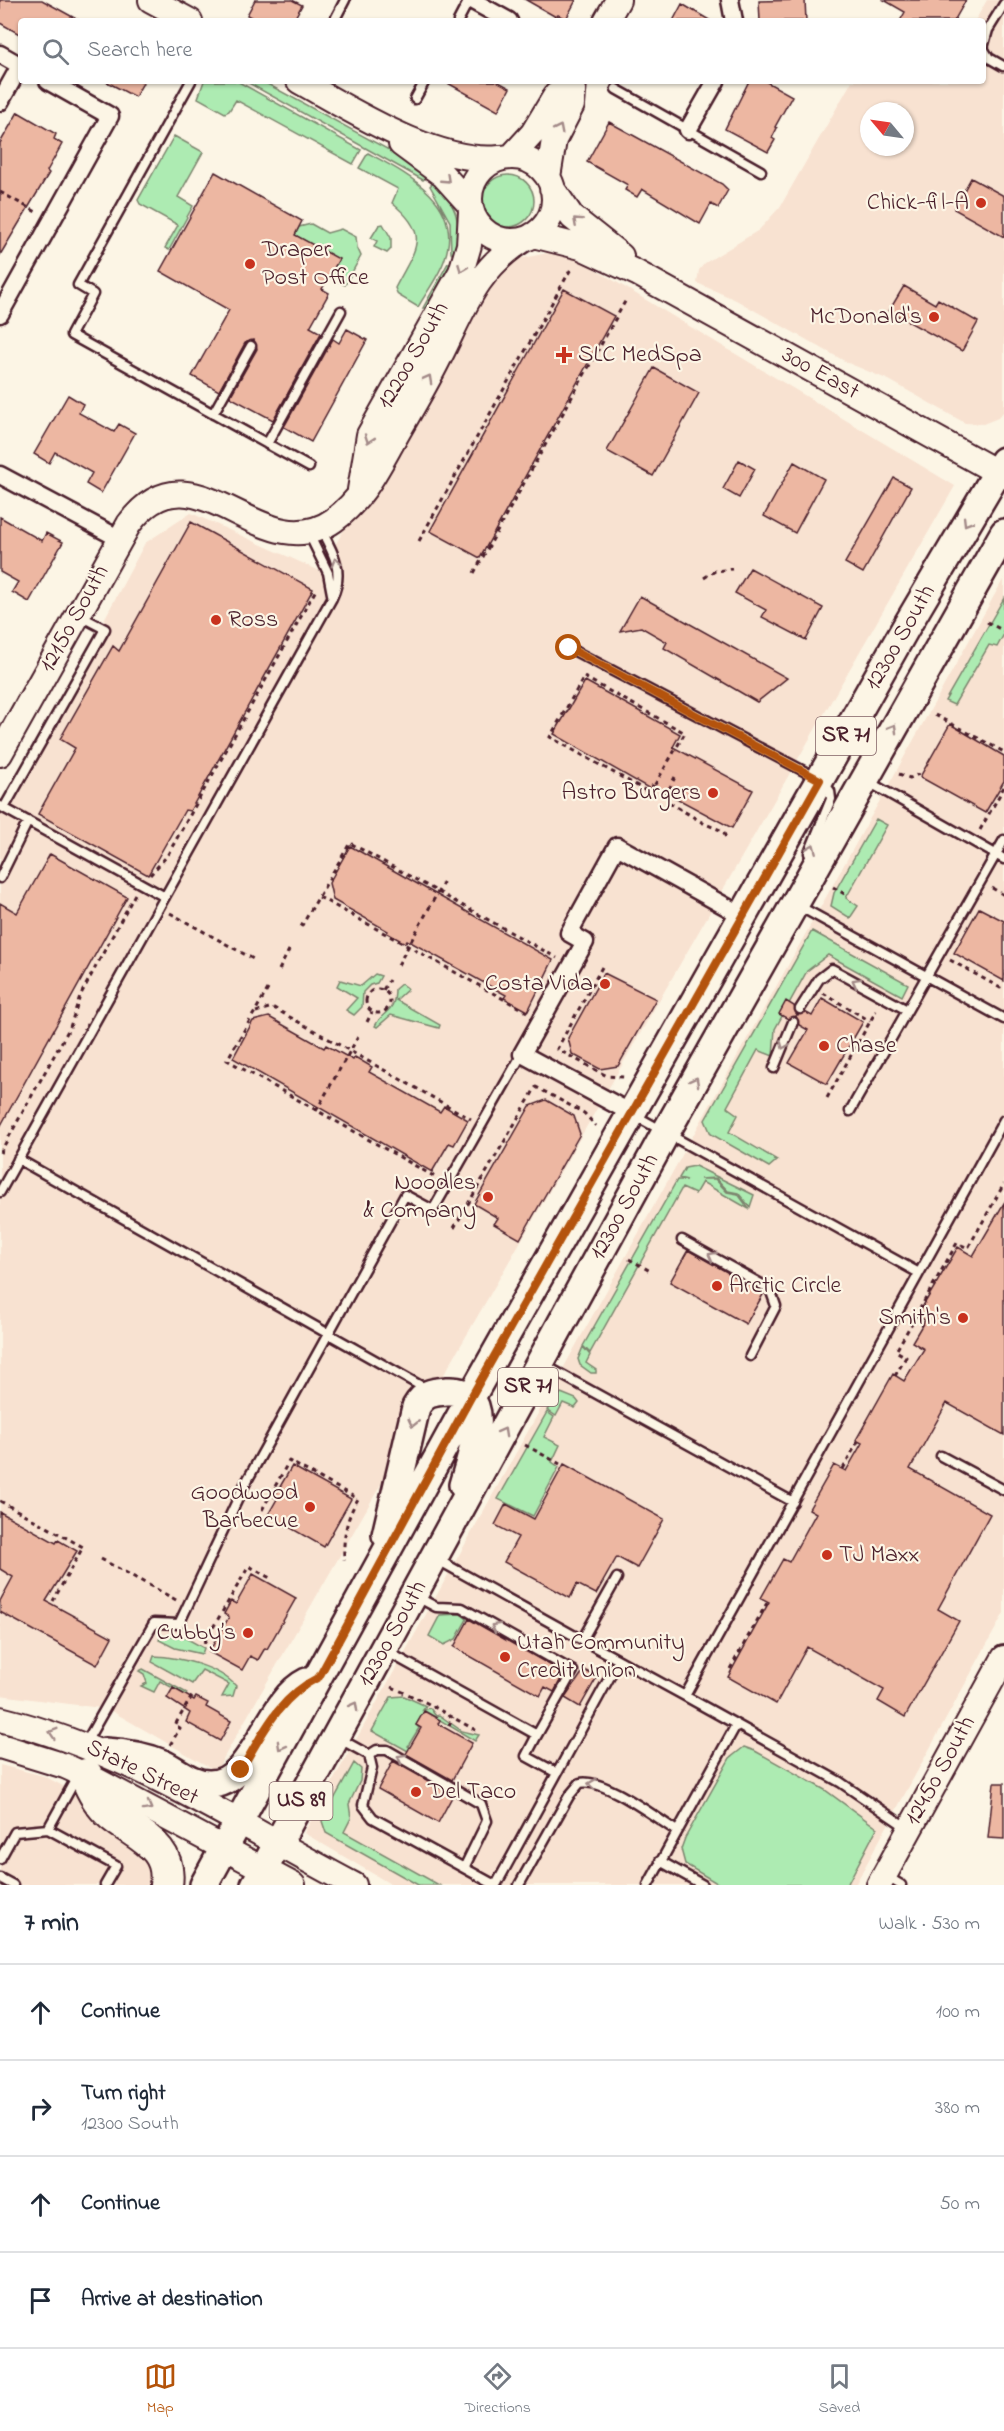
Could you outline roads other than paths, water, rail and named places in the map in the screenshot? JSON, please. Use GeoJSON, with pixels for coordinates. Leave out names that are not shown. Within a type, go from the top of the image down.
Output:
{"type":"FeatureCollection","features":[{"type":"Feature","properties":{"kind":"highway"},"geometry":{"type":"LineString","coordinates":[[89,1761],[92,1789],[106,1809],[150,1840],[160,1851],[166,1867],[166,1885]]}},
{"type":"Feature","properties":{"kind":"main road","name":"12300 South"},"geometry":{"type":"LineString","coordinates":[[204,1885],[470,1399],[820,780],[1002,470]]}},
{"type":"Feature","properties":{"kind":"main road","name":"12300 South"},"geometry":{"type":"LineString","coordinates":[[259,1877],[666,1132],[1004,533]]}},
{"type":"Feature","properties":{"kind":"main road"},"geometry":{"type":"LineString","coordinates":[[431,1392],[453,1390],[470,1399]]}},
{"type":"Feature","properties":{"kind":"main road","name":"US 89"},"geometry":{"type":"LineString","coordinates":[[379,1569],[416,1407],[422,1397],[431,1392]]}},
{"type":"Feature","properties":{"kind":"main road","name":"US 89"},"geometry":{"type":"LineString","coordinates":[[454,1520],[478,1423],[478,1410],[470,1399]]}},
{"type":"Feature","properties":{"kind":"main road","name":"US 89"},"geometry":{"type":"LineString","coordinates":[[89,1761],[150,1759],[200,1783],[227,1781],[241,1770],[268,1724],[285,1702],[303,1684],[319,1677]]}},
{"type":"Feature","properties":{"kind":"street"},"geometry":{"type":"LineString","coordinates":[[151,0],[184,18]]}},
{"type":"Feature","properties":{"kind":"street"},"geometry":{"type":"LineString","coordinates":[[470,0],[503,18]]}},
{"type":"Feature","properties":{"kind":"street"},"geometry":{"type":"LineString","coordinates":[[608,18],[618,0]]}},
{"type":"Feature","properties":{"kind":"street"},"geometry":{"type":"LineString","coordinates":[[730,0],[733,18]]}},
{"type":"Feature","properties":{"kind":"street"},"geometry":{"type":"LineString","coordinates":[[0,54],[18,64]]}},
{"type":"Feature","properties":{"kind":"street"},"geometry":{"type":"LineString","coordinates":[[0,102],[18,71]]}},
{"type":"Feature","properties":{"kind":"street"},"geometry":{"type":"LineString","coordinates":[[0,314],[110,116],[53,84]]}},
{"type":"Feature","properties":{"kind":"street"},"geometry":{"type":"LineString","coordinates":[[304,84],[386,129],[462,157],[506,158],[532,162],[550,182]]}},
{"type":"Feature","properties":{"kind":"street"},"geometry":{"type":"LineString","coordinates":[[470,208],[470,195],[476,176],[483,168],[506,158],[533,133],[556,95],[571,84]]}},
{"type":"Feature","properties":{"kind":"street"},"geometry":{"type":"LineString","coordinates":[[386,129],[442,175],[470,208],[482,230],[491,236],[512,241],[528,238],[542,229],[553,209],[550,182],[554,140],[572,105],[574,84]]}},
{"type":"Feature","properties":{"kind":"street"},"geometry":{"type":"LineString","coordinates":[[688,130],[714,84]]}},
{"type":"Feature","properties":{"kind":"street","name":"300 East"},"geometry":{"type":"LineString","coordinates":[[550,182],[572,217],[616,252],[637,273]]}},
{"type":"Feature","properties":{"kind":"street","name":"12200 South"},"geometry":{"type":"LineString","coordinates":[[355,501],[363,480],[369,435],[461,272],[469,245],[470,208]]}},
{"type":"Feature","properties":{"kind":"street","name":"300 East"},"geometry":{"type":"LineString","coordinates":[[528,238],[581,247],[637,273],[1002,470]]}},
{"type":"Feature","properties":{"kind":"street","name":"12200 South"},"geometry":{"type":"LineString","coordinates":[[314,530],[355,501],[372,479],[432,370],[474,286],[497,258],[528,238]]}},
{"type":"Feature","properties":{"kind":"street"},"geometry":{"type":"LineString","coordinates":[[0,475],[120,539]]}},
{"type":"Feature","properties":{"kind":"street","name":"12150 South"},"geometry":{"type":"LineString","coordinates":[[0,754],[135,515],[163,496],[178,492],[196,494],[278,531],[314,530]]}},
{"type":"Feature","properties":{"kind":"street"},"geometry":{"type":"LineString","coordinates":[[633,1114],[522,1054],[585,942],[569,933],[617,846],[743,916]]}},
{"type":"Feature","properties":{"kind":"street","name":"12450 South"},"geometry":{"type":"LineString","coordinates":[[888,1882],[909,1830],[1004,1658]]}},
{"type":"Feature","properties":{"kind":"street","name":"State Street"},"geometry":{"type":"LineString","coordinates":[[0,1719],[89,1761],[238,1823],[354,1885]]}},
{"type":"Feature","properties":{"kind":"street","name":"State Street"},"geometry":{"type":"LineString","coordinates":[[0,1746],[89,1761],[224,1849],[259,1877],[293,1885]]}},
{"type":"Feature","properties":{"kind":"lane"},"geometry":{"type":"LineString","coordinates":[[336,18],[345,0]]}},
{"type":"Feature","properties":{"kind":"lane"},"geometry":{"type":"LineString","coordinates":[[460,18],[470,0]]}},
{"type":"Feature","properties":{"kind":"lane"},"geometry":{"type":"LineString","coordinates":[[986,43],[1000,17],[1004,4]]}},
{"type":"Feature","properties":{"kind":"lane"},"geometry":{"type":"LineString","coordinates":[[986,53],[989,58],[1003,66]]}},
{"type":"Feature","properties":{"kind":"lane"},"geometry":{"type":"LineString","coordinates":[[189,84],[78,285],[93,294],[71,335],[309,467]]}},
{"type":"Feature","properties":{"kind":"lane"},"geometry":{"type":"LineString","coordinates":[[415,99],[422,84]]}},
{"type":"Feature","properties":{"kind":"lane"},"geometry":{"type":"LineString","coordinates":[[616,89],[761,171]]}},
{"type":"Feature","properties":{"kind":"lane"},"geometry":{"type":"LineString","coordinates":[[267,444],[341,311]]}},
{"type":"Feature","properties":{"kind":"lane"},"geometry":{"type":"LineString","coordinates":[[213,414],[251,346]]}},
{"type":"Feature","properties":{"kind":"lane"},"geometry":{"type":"LineString","coordinates":[[314,530],[328,573],[332,597]]}},
{"type":"Feature","properties":{"kind":"lane"},"geometry":{"type":"LineString","coordinates":[[0,1192],[332,597],[338,583],[339,569],[314,530]]}},
{"type":"Feature","properties":{"kind":"lane"},"geometry":{"type":"LineString","coordinates":[[78,614],[105,629],[2,807],[165,897]]}},
{"type":"Feature","properties":{"kind":"lane"},"geometry":{"type":"LineString","coordinates":[[569,648],[820,780],[830,791],[831,800],[807,859],[795,904],[1004,1019]]}},
{"type":"Feature","properties":{"kind":"lane"},"geometry":{"type":"LineString","coordinates":[[864,779],[1000,857]]}},
{"type":"Feature","properties":{"kind":"lane"},"geometry":{"type":"LineString","coordinates":[[0,878],[28,821]]}},
{"type":"Feature","properties":{"kind":"lane"},"geometry":{"type":"LineString","coordinates":[[850,1111],[926,977],[1000,857],[1004,840]]}},
{"type":"Feature","properties":{"kind":"lane"},"geometry":{"type":"LineString","coordinates":[[800,1010],[819,979],[831,969],[907,1010]]}},
{"type":"Feature","properties":{"kind":"lane"},"geometry":{"type":"LineString","coordinates":[[774,1068],[793,1022]]}},
{"type":"Feature","properties":{"kind":"lane"},"geometry":{"type":"LineString","coordinates":[[48,1829],[89,1761],[154,1623],[179,1624],[243,1488],[405,1195],[433,1210],[522,1054]]}},
{"type":"Feature","properties":{"kind":"lane"},"geometry":{"type":"LineString","coordinates":[[633,1114],[919,1273]]}},
{"type":"Feature","properties":{"kind":"lane"},"geometry":{"type":"LineString","coordinates":[[685,1696],[1004,1120]]}},
{"type":"Feature","properties":{"kind":"lane"},"geometry":{"type":"LineString","coordinates":[[18,1160],[431,1392]]}},
{"type":"Feature","properties":{"kind":"lane"},"geometry":{"type":"LineString","coordinates":[[682,1240],[770,1289],[776,1306],[750,1356]]}},
{"type":"Feature","properties":{"kind":"lane"},"geometry":{"type":"LineString","coordinates":[[541,1363],[793,1502]]}},
{"type":"Feature","properties":{"kind":"lane"},"geometry":{"type":"LineString","coordinates":[[941,1456],[1004,1490]]}},
{"type":"Feature","properties":{"kind":"lane"},"geometry":{"type":"LineString","coordinates":[[435,1558],[840,1782],[887,1817],[909,1830]]}},
{"type":"Feature","properties":{"kind":"lane"},"geometry":{"type":"LineString","coordinates":[[582,1640],[617,1578]]}},
{"type":"Feature","properties":{"kind":"lane"},"geometry":{"type":"LineString","coordinates":[[414,1596],[436,1607],[462,1608],[573,1671],[526,1756],[557,1773]]}},
{"type":"Feature","properties":{"kind":"lane"},"geometry":{"type":"LineString","coordinates":[[384,1650],[537,1735]]}},
{"type":"Feature","properties":{"kind":"lane"},"geometry":{"type":"LineString","coordinates":[[336,1737],[369,1755],[372,1768],[363,1796],[367,1812],[495,1885],[619,1660]]}},
{"type":"Feature","properties":{"kind":"lane"},"geometry":{"type":"LineString","coordinates":[[648,1885],[736,1725]]}},
{"type":"Feature","properties":{"kind":"lane"},"geometry":{"type":"LineString","coordinates":[[369,1755],[382,1749],[393,1753],[481,1804],[487,1815],[486,1827],[464,1868]]}},
{"type":"Feature","properties":{"kind":"lane"},"geometry":{"type":"LineString","coordinates":[[519,1885],[569,1796],[580,1783],[599,1784],[628,1799],[642,1811],[677,1831]]}},
{"type":"Feature","properties":{"kind":"lane"},"geometry":{"type":"LineString","coordinates":[[0,1859],[15,1832],[48,1829],[116,1866],[105,1885]]}},
{"type":"Feature","properties":{"kind":"lane"},"geometry":{"type":"LineString","coordinates":[[660,1861],[703,1885]]}},
{"type":"Feature","properties":{"kind":"lane"},"geometry":{"type":"LineString","coordinates":[[0,1878],[13,1885]]}},
{"type":"Feature","properties":{"kind":"place","name":"Chick-fil-A"},"geometry":{"type":"Point","coordinates":[981,203]}},
{"type":"Feature","properties":{"kind":"place","name":"Draper Post Office"},"geometry":{"type":"Point","coordinates":[250,264]}},
{"type":"Feature","properties":{"kind":"place","name":"McDonald's"},"geometry":{"type":"Point","coordinates":[934,317]}},
{"type":"Feature","properties":{"kind":"place","name":"SLC MedSpa"},"geometry":{"type":"Point","coordinates":[564,355]}},
{"type":"Feature","properties":{"kind":"place","name":"Ross"},"geometry":{"type":"Point","coordinates":[216,620]}},
{"type":"Feature","properties":{"kind":"place","name":"Astro Burgers"},"geometry":{"type":"Point","coordinates":[713,793]}},
{"type":"Feature","properties":{"kind":"place","name":"Costa Vida"},"geometry":{"type":"Point","coordinates":[605,984]}},
{"type":"Feature","properties":{"kind":"place","name":"Chase"},"geometry":{"type":"Point","coordinates":[824,1046]}},
{"type":"Feature","properties":{"kind":"place","name":"Noodles & Company"},"geometry":{"type":"Point","coordinates":[488,1197]}},
{"type":"Feature","properties":{"kind":"place","name":"Arctic Circle"},"geometry":{"type":"Point","coordinates":[717,1286]}},
{"type":"Feature","properties":{"kind":"place","name":"Smith's"},"geometry":{"type":"Point","coordinates":[963,1318]}},
{"type":"Feature","properties":{"kind":"place","name":"Goodwood Barbecue"},"geometry":{"type":"Point","coordinates":[310,1507]}},
{"type":"Feature","properties":{"kind":"place","name":"TJ Maxx"},"geometry":{"type":"Point","coordinates":[827,1555]}},
{"type":"Feature","properties":{"kind":"place","name":"Cubby’s"},"geometry":{"type":"Point","coordinates":[248,1633]}},
{"type":"Feature","properties":{"kind":"place","name":"Utah Community Credit Union"},"geometry":{"type":"Point","coordinates":[505,1657]}},
{"type":"Feature","properties":{"kind":"place","name":"Del Taco"},"geometry":{"type":"Point","coordinates":[416,1792]}}]}
